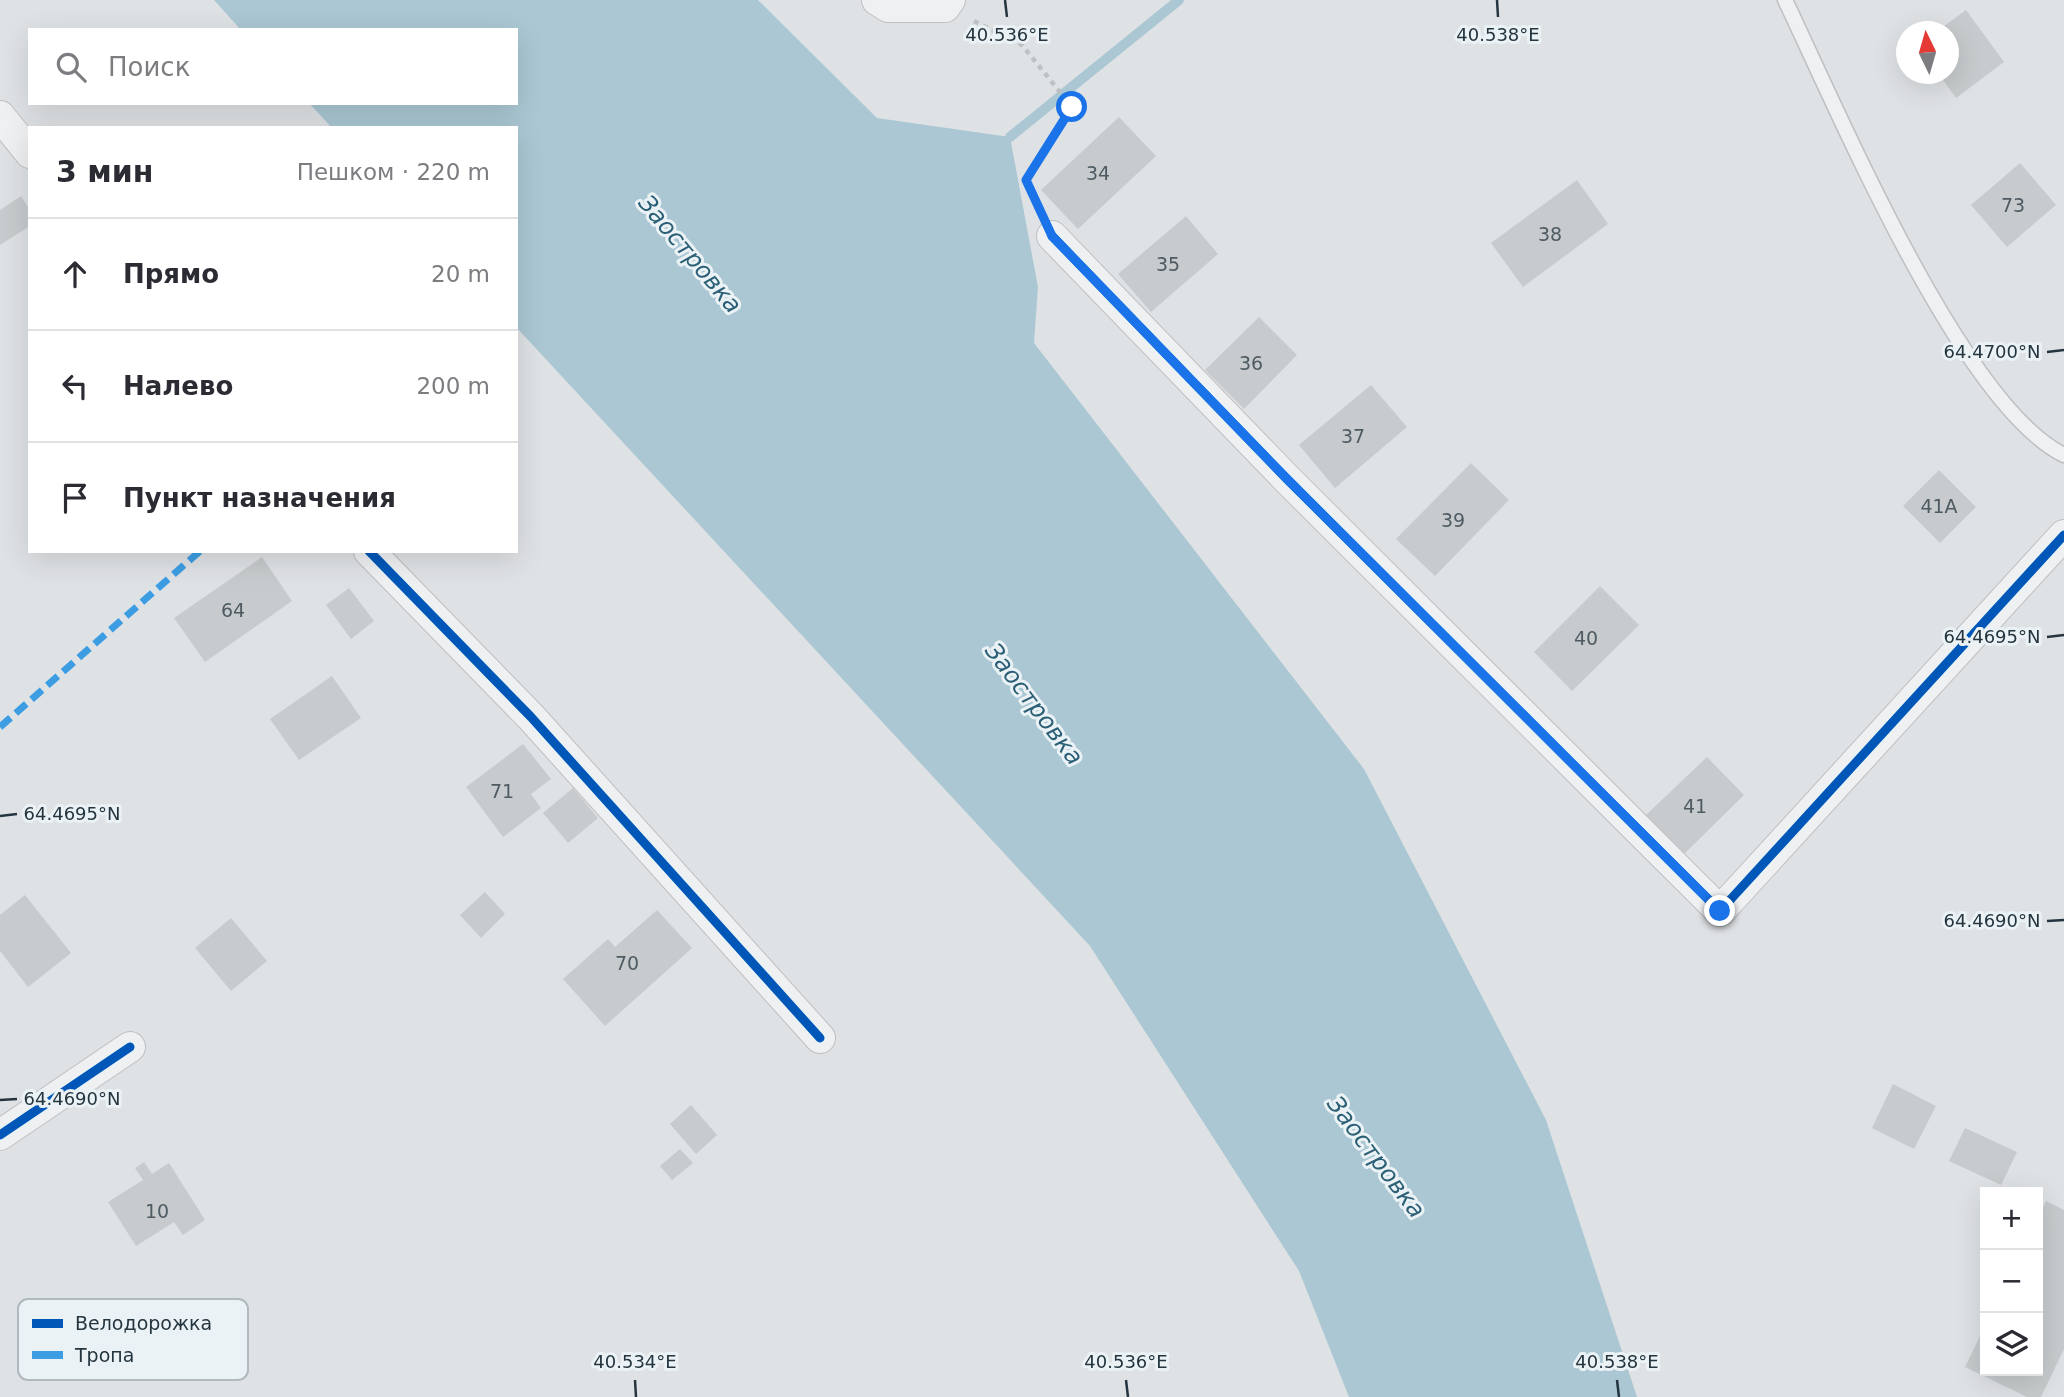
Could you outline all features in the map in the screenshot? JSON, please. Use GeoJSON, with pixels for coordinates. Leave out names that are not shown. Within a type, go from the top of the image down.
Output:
{"type":"FeatureCollection","features":[{"type":"Feature","properties":{"kind":"street"},"geometry":{"type":"LineString","coordinates":[[877,0],[888,7],[948,3]]}},
{"type":"Feature","properties":{"kind":"street"},"geometry":{"type":"LineString","coordinates":[[0,116],[28,151]]}},
{"type":"Feature","properties":{"kind":"street"},"geometry":{"type":"LineString","coordinates":[[1052,236],[1287,479],[1720,911],[2064,535]]}},
{"type":"Feature","properties":{"kind":"street"},"geometry":{"type":"LineString","coordinates":[[371,553],[531,717],[820,1038]]}},
{"type":"Feature","properties":{"kind":"street"},"geometry":{"type":"LineString","coordinates":[[0,1135],[130,1047]]}},
{"type":"Feature","properties":{"kind":"lane"},"geometry":{"type":"LineString","coordinates":[[1785,0],[1890,219],[1951,326],[1986,382],[2046,446],[2064,455]]}},
{"type":"Feature","properties":{"kind":"path"},"geometry":{"type":"LineString","coordinates":[[948,3],[1022,45],[1072,107],[1026,180],[1052,236]]}},
{"type":"Feature","properties":{"kind":"water","name":"Заостровка"},"geometry":{"type":"Polygon","coordinates":[[[214,0],[758,0],[877,118],[1010,137],[1038,287],[1034,343],[1364,769],[1546,1120],[1637,1397],[1349,1397],[1299,1271],[1090,946],[518,329],[518,126],[330,126],[311,105],[518,105],[518,28],[239,28],[214,0]]]}},
{"type":"Feature","properties":{"kind":"building"},"geometry":{"type":"Polygon","coordinates":[[[1966,10],[2004,62],[1956,98],[1946,84],[1959,84],[1959,21],[1951,21],[1966,10]]]}},
{"type":"Feature","properties":{"kind":"building"},"geometry":{"type":"Polygon","coordinates":[[[1119,117],[1156,156],[1078,229],[1041,190],[1119,117]]]}},
{"type":"Feature","properties":{"kind":"building"},"geometry":{"type":"Polygon","coordinates":[[[2020,163],[2056,205],[2007,247],[1971,205],[2020,163]]]}},
{"type":"Feature","properties":{"kind":"building"},"geometry":{"type":"Polygon","coordinates":[[[1577,180],[1608,224],[1523,287],[1491,243],[1577,180]]]}},
{"type":"Feature","properties":{"kind":"building"},"geometry":{"type":"Polygon","coordinates":[[[21,196],[28,207],[28,227],[0,245],[0,210],[21,196]]]}},
{"type":"Feature","properties":{"kind":"building"},"geometry":{"type":"Polygon","coordinates":[[[1186,216],[1218,254],[1151,312],[1118,274],[1186,216]]]}},
{"type":"Feature","properties":{"kind":"building"},"geometry":{"type":"Polygon","coordinates":[[[1259,317],[1297,355],[1244,409],[1205,370],[1259,317]]]}},
{"type":"Feature","properties":{"kind":"building"},"geometry":{"type":"Polygon","coordinates":[[[1371,385],[1407,427],[1335,488],[1299,445],[1371,385]]]}},
{"type":"Feature","properties":{"kind":"building"},"geometry":{"type":"Polygon","coordinates":[[[1471,463],[1509,500],[1435,576],[1396,539],[1471,463]]]}},
{"type":"Feature","properties":{"kind":"building"},"geometry":{"type":"Polygon","coordinates":[[[1939,470],[1976,507],[1940,543],[1903,506],[1939,470]]]}},
{"type":"Feature","properties":{"kind":"building"},"geometry":{"type":"Polygon","coordinates":[[[262,557],[292,601],[205,662],[174,618],[262,557]]]}},
{"type":"Feature","properties":{"kind":"building"},"geometry":{"type":"Polygon","coordinates":[[[1600,586],[1639,625],[1572,691],[1534,652],[1600,586]]]}},
{"type":"Feature","properties":{"kind":"building"},"geometry":{"type":"Polygon","coordinates":[[[349,588],[374,621],[351,639],[326,605],[349,588]]]}},
{"type":"Feature","properties":{"kind":"building"},"geometry":{"type":"Polygon","coordinates":[[[332,676],[361,718],[299,760],[270,719],[332,676]]]}},
{"type":"Feature","properties":{"kind":"building"},"geometry":{"type":"Polygon","coordinates":[[[523,744],[551,779],[531,794],[541,808],[503,837],[466,787],[523,744]]]}},
{"type":"Feature","properties":{"kind":"building"},"geometry":{"type":"Polygon","coordinates":[[[1707,757],[1744,795],[1683,855],[1645,816],[1707,757]]]}},
{"type":"Feature","properties":{"kind":"building"},"geometry":{"type":"Polygon","coordinates":[[[573,788],[598,818],[568,843],[543,813],[573,788]]]}},
{"type":"Feature","properties":{"kind":"building"},"geometry":{"type":"Polygon","coordinates":[[[485,892],[505,914],[481,938],[460,915],[485,892]]]}},
{"type":"Feature","properties":{"kind":"building"},"geometry":{"type":"Polygon","coordinates":[[[25,895],[71,953],[28,987],[0,951],[0,915],[25,895]]]}},
{"type":"Feature","properties":{"kind":"building"},"geometry":{"type":"Polygon","coordinates":[[[657,910],[692,948],[605,1026],[563,979],[608,939],[615,947],[657,910]]]}},
{"type":"Feature","properties":{"kind":"building"},"geometry":{"type":"Polygon","coordinates":[[[231,918],[267,961],[231,991],[195,948],[231,918]]]}},
{"type":"Feature","properties":{"kind":"building"},"geometry":{"type":"Polygon","coordinates":[[[1893,1084],[1936,1106],[1914,1149],[1872,1128],[1893,1084]]]}},
{"type":"Feature","properties":{"kind":"building"},"geometry":{"type":"Polygon","coordinates":[[[691,1105],[717,1135],[696,1154],[670,1124],[691,1105]]]}},
{"type":"Feature","properties":{"kind":"building"},"geometry":{"type":"Polygon","coordinates":[[[1965,1128],[2017,1152],[2001,1185],[1949,1161],[1965,1128]]]}},
{"type":"Feature","properties":{"kind":"building"},"geometry":{"type":"Polygon","coordinates":[[[680,1149],[693,1163],[672,1180],[660,1166],[680,1149]]]}},
{"type":"Feature","properties":{"kind":"building"},"geometry":{"type":"Polygon","coordinates":[[[144,1162],[152,1174],[169,1163],[205,1220],[183,1235],[174,1222],[136,1246],[108,1202],[143,1180],[135,1168],[144,1162]]]}},
{"type":"Feature","properties":{"kind":"building"},"geometry":{"type":"Polygon","coordinates":[[[2046,1201],[2064,1210],[2064,1349],[2041,1397],[2027,1397],[1984,1376],[2043,1376],[2043,1208],[2046,1201]]]}},
{"type":"Feature","properties":{"kind":"building"},"geometry":{"type":"Polygon","coordinates":[[[1980,1336],[1980,1374],[1965,1367],[1980,1336]]]}},
{"type":"Feature","properties":{"kind":"waterway"},"geometry":{"type":"LineString","coordinates":[[1010,137],[1179,0]]}},
{"type":"Feature","properties":{"kind":"marked path"},"geometry":{"type":"LineString","coordinates":[[0,727],[198,553]]}},
{"type":"Feature","properties":{"kind":"cycle path"},"geometry":{"type":"LineString","coordinates":[[1052,236],[1287,479],[1720,911],[2064,535]]}},
{"type":"Feature","properties":{"kind":"cycle path"},"geometry":{"type":"LineString","coordinates":[[371,553],[531,717],[820,1038]]}},
{"type":"Feature","properties":{"kind":"cycle path"},"geometry":{"type":"LineString","coordinates":[[0,1135],[130,1047]]}},
{"type":"Feature","properties":{"kind":"route"},"geometry":{"type":"LineString","coordinates":[[1072,107],[1026,180],[1052,236],[1287,479],[1720,911]]}}]}
